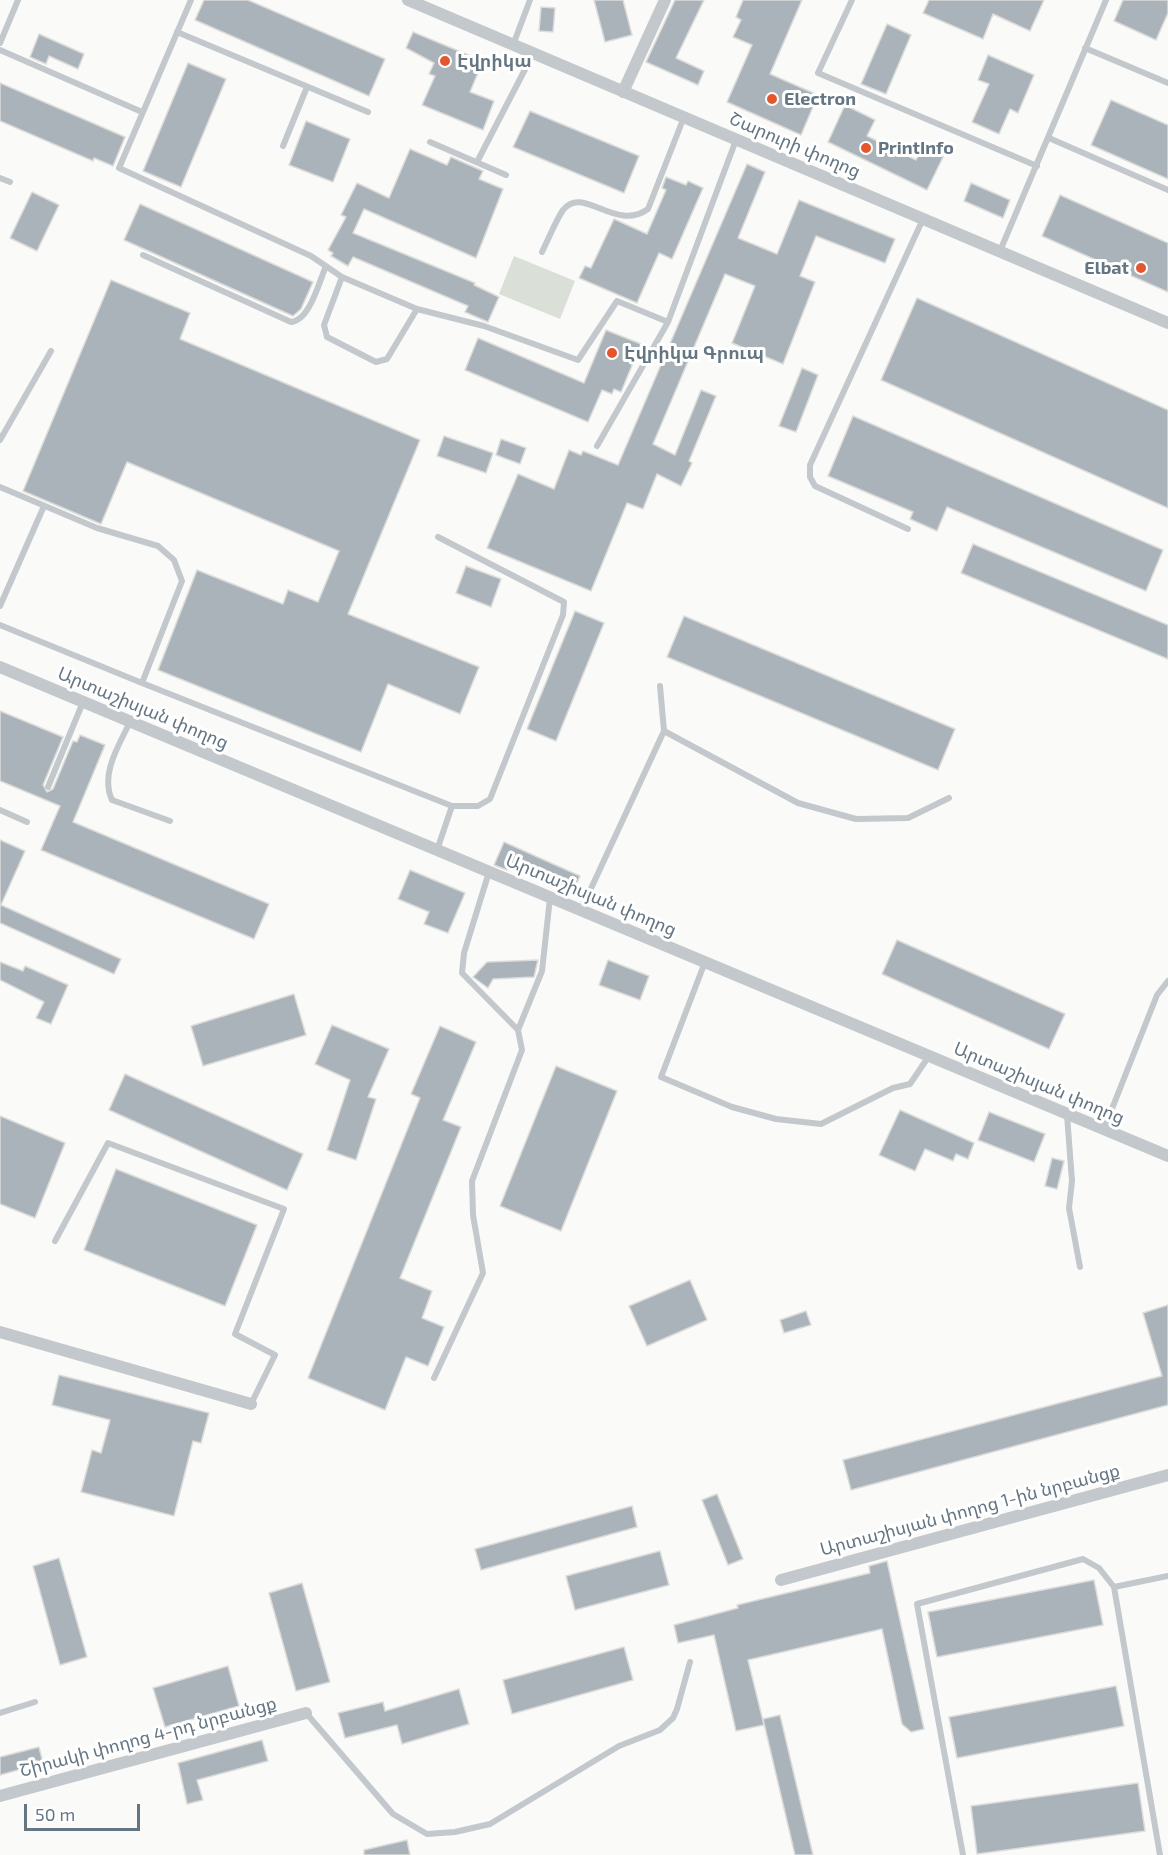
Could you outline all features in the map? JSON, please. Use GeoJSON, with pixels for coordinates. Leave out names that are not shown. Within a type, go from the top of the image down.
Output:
{"type":"FeatureCollection","features":[{"type":"Feature","properties":{"kind":"street","name":"Շարուրի փողոց"},"geometry":{"type":"LineString","coordinates":[[408,0],[1168,322]]}},
{"type":"Feature","properties":{"kind":"street"},"geometry":{"type":"LineString","coordinates":[[623,92],[665,0]]}},
{"type":"Feature","properties":{"kind":"street","name":"Արտաշիսյան փողոց"},"geometry":{"type":"LineString","coordinates":[[0,667],[1168,1156]]}},
{"type":"Feature","properties":{"kind":"street"},"geometry":{"type":"LineString","coordinates":[[0,1332],[251,1404]]}},
{"type":"Feature","properties":{"kind":"street","name":"Արտաշիսյան փողոց 1-ին նրբանցք"},"geometry":{"type":"LineString","coordinates":[[781,1580],[1168,1475]]}},
{"type":"Feature","properties":{"kind":"street","name":"Շիրակի փողոց 4-րդ նրբանցք"},"geometry":{"type":"LineString","coordinates":[[0,1796],[306,1713]]}},
{"type":"Feature","properties":{"kind":"lane"},"geometry":{"type":"LineString","coordinates":[[0,43],[18,0]]}},
{"type":"Feature","properties":{"kind":"lane"},"geometry":{"type":"LineString","coordinates":[[191,0],[119,168],[311,256],[342,277],[417,309],[484,326],[578,360],[617,301],[668,322]]}},
{"type":"Feature","properties":{"kind":"lane"},"geometry":{"type":"LineString","coordinates":[[513,45],[530,0]]}},
{"type":"Feature","properties":{"kind":"lane"},"geometry":{"type":"LineString","coordinates":[[852,0],[818,73],[1037,166]]}},
{"type":"Feature","properties":{"kind":"lane"},"geometry":{"type":"LineString","coordinates":[[1000,251],[1106,0]]}},
{"type":"Feature","properties":{"kind":"lane"},"geometry":{"type":"LineString","coordinates":[[177,33],[368,112]]}},
{"type":"Feature","properties":{"kind":"lane"},"geometry":{"type":"LineString","coordinates":[[1085,48],[1168,83]]}},
{"type":"Feature","properties":{"kind":"lane"},"geometry":{"type":"LineString","coordinates":[[0,51],[142,112]]}},
{"type":"Feature","properties":{"kind":"lane"},"geometry":{"type":"LineString","coordinates":[[477,162],[533,53]]}},
{"type":"Feature","properties":{"kind":"lane"},"geometry":{"type":"LineString","coordinates":[[283,146],[307,87]]}},
{"type":"Feature","properties":{"kind":"lane"},"geometry":{"type":"LineString","coordinates":[[542,252],[564,208],[573,204],[583,201],[624,217],[638,216],[648,209],[684,117]]}},
{"type":"Feature","properties":{"kind":"lane"},"geometry":{"type":"LineString","coordinates":[[1049,138],[1168,190]]}},
{"type":"Feature","properties":{"kind":"lane"},"geometry":{"type":"LineString","coordinates":[[597,446],[668,322],[737,140]]}},
{"type":"Feature","properties":{"kind":"lane"},"geometry":{"type":"LineString","coordinates":[[430,142],[506,175]]}},
{"type":"Feature","properties":{"kind":"lane"},"geometry":{"type":"LineString","coordinates":[[0,178],[10,182]]}},
{"type":"Feature","properties":{"kind":"lane"},"geometry":{"type":"LineString","coordinates":[[908,528],[815,486],[810,477],[810,465],[923,219]]}},
{"type":"Feature","properties":{"kind":"lane"},"geometry":{"type":"LineString","coordinates":[[143,255],[291,322],[296,321],[305,312],[326,266]]}},
{"type":"Feature","properties":{"kind":"lane"},"geometry":{"type":"LineString","coordinates":[[342,277],[324,325],[327,337],[376,362],[387,359],[417,309]]}},
{"type":"Feature","properties":{"kind":"lane"},"geometry":{"type":"LineString","coordinates":[[0,440],[51,351]]}},
{"type":"Feature","properties":{"kind":"lane"},"geometry":{"type":"LineString","coordinates":[[0,487],[98,528],[158,546],[174,560],[182,581],[142,682]]}},
{"type":"Feature","properties":{"kind":"lane"},"geometry":{"type":"LineString","coordinates":[[0,606],[44,506]]}},
{"type":"Feature","properties":{"kind":"lane"},"geometry":{"type":"LineString","coordinates":[[0,625],[452,806],[478,807],[490,799],[563,615],[564,602],[438,537]]}},
{"type":"Feature","properties":{"kind":"lane"},"geometry":{"type":"LineString","coordinates":[[580,910],[664,731],[660,686]]}},
{"type":"Feature","properties":{"kind":"lane"},"geometry":{"type":"LineString","coordinates":[[48,787],[83,702]]}},
{"type":"Feature","properties":{"kind":"lane"},"geometry":{"type":"LineString","coordinates":[[130,722],[107,778],[112,800],[170,821]]}},
{"type":"Feature","properties":{"kind":"lane"},"geometry":{"type":"LineString","coordinates":[[664,731],[798,803],[856,819],[908,818],[949,798]]}},
{"type":"Feature","properties":{"kind":"lane"},"geometry":{"type":"LineString","coordinates":[[437,850],[452,806]]}},
{"type":"Feature","properties":{"kind":"lane"},"geometry":{"type":"LineString","coordinates":[[0,810],[27,822]]}},
{"type":"Feature","properties":{"kind":"lane"},"geometry":{"type":"LineString","coordinates":[[434,1378],[483,1273],[472,1215],[472,1181],[522,1050],[518,1030],[462,973],[464,953],[489,872]]}},
{"type":"Feature","properties":{"kind":"lane"},"geometry":{"type":"LineString","coordinates":[[518,1030],[542,971],[550,898]]}},
{"type":"Feature","properties":{"kind":"lane"},"geometry":{"type":"LineString","coordinates":[[705,962],[661,1077],[732,1107],[776,1119],[820,1124],[893,1088],[910,1083],[929,1056]]}},
{"type":"Feature","properties":{"kind":"lane"},"geometry":{"type":"LineString","coordinates":[[1104,1129],[1157,995],[1168,981]]}},
{"type":"Feature","properties":{"kind":"lane"},"geometry":{"type":"LineString","coordinates":[[1067,1114],[1072,1181],[1069,1208],[1080,1267]]}},
{"type":"Feature","properties":{"kind":"lane"},"geometry":{"type":"LineString","coordinates":[[55,1241],[108,1143],[284,1209],[234,1334],[275,1356],[251,1404]]}},
{"type":"Feature","properties":{"kind":"lane"},"geometry":{"type":"LineString","coordinates":[[963,1855],[917,1604],[1083,1559],[1099,1568],[1114,1587],[1160,1855]]}},
{"type":"Feature","properties":{"kind":"lane"},"geometry":{"type":"LineString","coordinates":[[1114,1587],[1168,1576]]}},
{"type":"Feature","properties":{"kind":"lane"},"geometry":{"type":"LineString","coordinates":[[306,1713],[393,1814],[427,1833],[455,1832],[490,1824],[619,1746],[660,1730],[677,1709],[690,1662]]}},
{"type":"Feature","properties":{"kind":"lane"},"geometry":{"type":"LineString","coordinates":[[0,1713],[35,1701]]}},
{"type":"Feature","properties":{"kind":"shaded area"},"geometry":{"type":"Polygon","coordinates":[[[514,256],[575,281],[560,319],[499,294],[514,256]]]}},
{"type":"Feature","properties":{"kind":"building"},"geometry":{"type":"Polygon","coordinates":[[[204,0],[248,0],[385,59],[369,96],[195,20],[204,0]]]}},
{"type":"Feature","properties":{"kind":"building"},"geometry":{"type":"Polygon","coordinates":[[[594,0],[623,0],[632,35],[605,42],[594,0]]]}},
{"type":"Feature","properties":{"kind":"building"},"geometry":{"type":"Polygon","coordinates":[[[675,0],[704,0],[676,58],[704,71],[698,85],[646,62],[675,0]]]}},
{"type":"Feature","properties":{"kind":"building"},"geometry":{"type":"Polygon","coordinates":[[[743,0],[802,0],[770,74],[818,95],[801,135],[727,102],[752,45],[733,37],[741,20],[736,17],[743,0]]]}},
{"type":"Feature","properties":{"kind":"building"},"geometry":{"type":"Polygon","coordinates":[[[929,0],[1044,0],[1030,31],[993,14],[983,39],[923,13],[929,0]]]}},
{"type":"Feature","properties":{"kind":"building"},"geometry":{"type":"Polygon","coordinates":[[[1123,0],[1168,0],[1168,13],[1156,40],[1114,21],[1123,0]]]}},
{"type":"Feature","properties":{"kind":"building"},"geometry":{"type":"Polygon","coordinates":[[[541,7],[555,8],[553,32],[539,31],[541,7]]]}},
{"type":"Feature","properties":{"kind":"building"},"geometry":{"type":"Polygon","coordinates":[[[887,24],[911,35],[886,94],[861,84],[887,24]]]}},
{"type":"Feature","properties":{"kind":"building"},"geometry":{"type":"Polygon","coordinates":[[[413,32],[483,61],[470,92],[494,101],[483,130],[422,105],[435,76],[429,74],[434,63],[406,48],[413,32]]]}},
{"type":"Feature","properties":{"kind":"building"},"geometry":{"type":"Polygon","coordinates":[[[39,34],[84,54],[78,69],[49,56],[46,64],[30,57],[39,34]]]}},
{"type":"Feature","properties":{"kind":"building"},"geometry":{"type":"Polygon","coordinates":[[[988,55],[1034,75],[1018,113],[1010,109],[999,134],[972,122],[989,84],[978,80],[988,55]]]}},
{"type":"Feature","properties":{"kind":"building"},"geometry":{"type":"Polygon","coordinates":[[[188,63],[226,79],[181,187],[143,171],[188,63]]]}},
{"type":"Feature","properties":{"kind":"building"},"geometry":{"type":"Polygon","coordinates":[[[0,83],[125,137],[113,166],[94,158],[93,161],[0,121],[0,83]]]}},
{"type":"Feature","properties":{"kind":"building"},"geometry":{"type":"Polygon","coordinates":[[[1111,100],[1168,125],[1168,179],[1091,145],[1111,100]]]}},
{"type":"Feature","properties":{"kind":"building","name":"PrintInfo"},"geometry":{"type":"Polygon","coordinates":[[[845,105],[875,120],[867,136],[916,160],[924,143],[945,153],[927,190],[828,142],[845,105]]]}},
{"type":"Feature","properties":{"kind":"building"},"geometry":{"type":"Polygon","coordinates":[[[530,111],[639,156],[624,193],[513,147],[530,111]]]}},
{"type":"Feature","properties":{"kind":"building"},"geometry":{"type":"Polygon","coordinates":[[[306,121],[350,139],[333,182],[289,165],[306,121]]]}},
{"type":"Feature","properties":{"kind":"building"},"geometry":{"type":"Polygon","coordinates":[[[410,149],[447,165],[451,157],[483,171],[479,179],[503,189],[476,258],[364,209],[353,233],[475,283],[474,285],[499,297],[488,322],[465,312],[468,306],[353,257],[348,266],[331,256],[333,253],[328,250],[346,217],[341,215],[357,183],[389,198],[410,149]]]}},
{"type":"Feature","properties":{"kind":"building"},"geometry":{"type":"Polygon","coordinates":[[[747,164],[765,172],[738,238],[777,254],[799,200],[895,239],[885,263],[816,236],[800,276],[815,282],[783,364],[732,343],[755,286],[725,274],[653,444],[675,455],[701,390],[716,396],[689,461],[692,463],[681,486],[657,474],[643,509],[627,503],[591,591],[487,548],[518,474],[554,489],[569,450],[581,455],[583,451],[618,465],[747,164]]]}},
{"type":"Feature","properties":{"kind":"building"},"geometry":{"type":"Polygon","coordinates":[[[666,177],[686,185],[688,181],[703,188],[672,259],[659,253],[637,303],[579,278],[585,266],[591,268],[614,219],[647,234],[666,190],[662,188],[666,177]]]}},
{"type":"Feature","properties":{"kind":"building"},"geometry":{"type":"Polygon","coordinates":[[[971,183],[1010,200],[1003,218],[964,201],[971,183]]]}},
{"type":"Feature","properties":{"kind":"building"},"geometry":{"type":"Polygon","coordinates":[[[32,192],[59,205],[37,251],[10,238],[32,192]]]}},
{"type":"Feature","properties":{"kind":"building","name":"Elbat"},"geometry":{"type":"Polygon","coordinates":[[[1060,195],[1168,243],[1168,292],[1042,236],[1060,195]]]}},
{"type":"Feature","properties":{"kind":"building"},"geometry":{"type":"Polygon","coordinates":[[[140,204],[313,282],[301,309],[293,316],[124,240],[140,204]]]}},
{"type":"Feature","properties":{"kind":"building"},"geometry":{"type":"Polygon","coordinates":[[[111,280],[190,313],[180,339],[420,440],[348,614],[479,667],[460,714],[388,684],[361,752],[158,670],[197,570],[283,604],[288,590],[318,602],[339,551],[127,462],[101,524],[23,491],[111,280]]]}},
{"type":"Feature","properties":{"kind":"building"},"geometry":{"type":"Polygon","coordinates":[[[917,298],[1168,410],[1168,508],[881,380],[917,298]]]}},
{"type":"Feature","properties":{"kind":"building"},"geometry":{"type":"Polygon","coordinates":[[[606,330],[641,344],[621,392],[614,389],[612,394],[602,390],[588,422],[465,370],[478,338],[584,383],[606,330]]]}},
{"type":"Feature","properties":{"kind":"building"},"geometry":{"type":"Polygon","coordinates":[[[802,368],[818,375],[796,432],[779,426],[802,368]]]}},
{"type":"Feature","properties":{"kind":"building"},"geometry":{"type":"Polygon","coordinates":[[[853,416],[1163,550],[1146,591],[947,507],[937,531],[910,519],[913,512],[828,476],[853,416]]]}},
{"type":"Feature","properties":{"kind":"building"},"geometry":{"type":"Polygon","coordinates":[[[444,436],[493,453],[486,473],[437,456],[444,436]]]}},
{"type":"Feature","properties":{"kind":"building"},"geometry":{"type":"Polygon","coordinates":[[[501,439],[526,448],[520,464],[496,455],[501,439]]]}},
{"type":"Feature","properties":{"kind":"building"},"geometry":{"type":"Polygon","coordinates":[[[973,544],[1168,625],[1168,659],[961,573],[973,544]]]}},
{"type":"Feature","properties":{"kind":"building"},"geometry":{"type":"Polygon","coordinates":[[[466,566],[501,579],[491,607],[456,593],[466,566]]]}},
{"type":"Feature","properties":{"kind":"building"},"geometry":{"type":"Polygon","coordinates":[[[575,611],[604,623],[556,741],[527,729],[575,611]]]}},
{"type":"Feature","properties":{"kind":"building"},"geometry":{"type":"Polygon","coordinates":[[[684,616],[955,729],[938,770],[667,657],[684,616]]]}},
{"type":"Feature","properties":{"kind":"building"},"geometry":{"type":"Polygon","coordinates":[[[0,711],[63,737],[43,785],[47,792],[53,789],[73,741],[77,742],[80,735],[105,745],[73,822],[269,904],[254,939],[41,850],[60,806],[0,781],[0,711]]]}},
{"type":"Feature","properties":{"kind":"building"},"geometry":{"type":"Polygon","coordinates":[[[0,840],[25,851],[1,905],[121,959],[114,974],[0,923],[0,840]]]}},
{"type":"Feature","properties":{"kind":"building"},"geometry":{"type":"Polygon","coordinates":[[[504,842],[580,876],[573,892],[510,864],[507,870],[494,865],[504,842]]]}},
{"type":"Feature","properties":{"kind":"building"},"geometry":{"type":"Polygon","coordinates":[[[410,870],[465,893],[448,933],[424,924],[429,912],[398,899],[410,870]]]}},
{"type":"Feature","properties":{"kind":"building"},"geometry":{"type":"Polygon","coordinates":[[[897,940],[1065,1014],[1049,1049],[882,974],[897,940]]]}},
{"type":"Feature","properties":{"kind":"building"},"geometry":{"type":"Polygon","coordinates":[[[538,960],[534,977],[493,979],[488,988],[473,977],[487,962],[538,960]]]}},
{"type":"Feature","properties":{"kind":"building"},"geometry":{"type":"Polygon","coordinates":[[[608,960],[649,976],[640,1000],[599,985],[608,960]]]}},
{"type":"Feature","properties":{"kind":"building"},"geometry":{"type":"Polygon","coordinates":[[[0,962],[23,971],[25,966],[68,985],[51,1024],[36,1018],[44,1002],[0,980],[0,962]]]}},
{"type":"Feature","properties":{"kind":"building"},"geometry":{"type":"Polygon","coordinates":[[[294,994],[306,1035],[203,1066],[191,1026],[294,994]]]}},
{"type":"Feature","properties":{"kind":"building"},"geometry":{"type":"Polygon","coordinates":[[[332,1025],[389,1049],[368,1097],[376,1099],[356,1160],[327,1150],[350,1080],[315,1064],[332,1025]]]}},
{"type":"Feature","properties":{"kind":"building"},"geometry":{"type":"Polygon","coordinates":[[[440,1026],[476,1042],[443,1120],[461,1127],[400,1278],[432,1291],[422,1318],[444,1327],[428,1366],[406,1357],[385,1410],[308,1378],[420,1098],[411,1094],[440,1026]]]}},
{"type":"Feature","properties":{"kind":"building"},"geometry":{"type":"Polygon","coordinates":[[[556,1066],[617,1091],[561,1231],[500,1206],[556,1066]]]}},
{"type":"Feature","properties":{"kind":"building"},"geometry":{"type":"Polygon","coordinates":[[[125,1074],[303,1154],[287,1190],[109,1110],[125,1074]]]}},
{"type":"Feature","properties":{"kind":"building"},"geometry":{"type":"Polygon","coordinates":[[[900,1110],[974,1143],[968,1159],[956,1154],[953,1161],[925,1149],[915,1171],[879,1155],[900,1110]]]}},
{"type":"Feature","properties":{"kind":"building"},"geometry":{"type":"Polygon","coordinates":[[[989,1112],[1045,1134],[1034,1162],[978,1140],[989,1112]]]}},
{"type":"Feature","properties":{"kind":"building"},"geometry":{"type":"Polygon","coordinates":[[[0,1116],[65,1143],[35,1218],[0,1204],[0,1116]]]}},
{"type":"Feature","properties":{"kind":"building"},"geometry":{"type":"Polygon","coordinates":[[[1052,1158],[1064,1161],[1057,1189],[1045,1186],[1052,1158]]]}},
{"type":"Feature","properties":{"kind":"building"},"geometry":{"type":"Polygon","coordinates":[[[116,1169],[257,1225],[225,1306],[84,1250],[116,1169]]]}},
{"type":"Feature","properties":{"kind":"building"},"geometry":{"type":"Polygon","coordinates":[[[690,1280],[707,1320],[647,1346],[629,1306],[690,1280]]]}},
{"type":"Feature","properties":{"kind":"building"},"geometry":{"type":"Polygon","coordinates":[[[1168,1305],[1168,1405],[851,1490],[843,1460],[1162,1376],[1143,1313],[1168,1305]]]}},
{"type":"Feature","properties":{"kind":"building"},"geometry":{"type":"Polygon","coordinates":[[[806,1311],[811,1325],[784,1333],[780,1320],[806,1311]]]}},
{"type":"Feature","properties":{"kind":"building"},"geometry":{"type":"Polygon","coordinates":[[[59,1375],[209,1413],[201,1443],[193,1441],[174,1516],[81,1492],[92,1450],[101,1453],[110,1420],[52,1405],[59,1375]]]}},
{"type":"Feature","properties":{"kind":"building"},"geometry":{"type":"Polygon","coordinates":[[[717,1494],[743,1559],[728,1565],[702,1500],[717,1494]]]}},
{"type":"Feature","properties":{"kind":"building"},"geometry":{"type":"Polygon","coordinates":[[[632,1506],[637,1527],[481,1570],[475,1549],[632,1506]]]}},
{"type":"Feature","properties":{"kind":"building"},"geometry":{"type":"Polygon","coordinates":[[[660,1551],[669,1585],[575,1610],[566,1576],[660,1551]]]}},
{"type":"Feature","properties":{"kind":"building"},"geometry":{"type":"Polygon","coordinates":[[[59,1558],[87,1657],[60,1665],[33,1566],[59,1558]]]}},
{"type":"Feature","properties":{"kind":"building"},"geometry":{"type":"Polygon","coordinates":[[[887,1561],[924,1729],[911,1732],[902,1724],[882,1629],[748,1660],[764,1725],[736,1731],[714,1635],[678,1643],[674,1625],[738,1608],[737,1605],[870,1573],[869,1566],[887,1561]]]}},
{"type":"Feature","properties":{"kind":"building"},"geometry":{"type":"Polygon","coordinates":[[[1094,1580],[1103,1625],[937,1657],[928,1612],[1094,1580]]]}},
{"type":"Feature","properties":{"kind":"building"},"geometry":{"type":"Polygon","coordinates":[[[302,1583],[330,1682],[296,1691],[269,1593],[302,1583]]]}},
{"type":"Feature","properties":{"kind":"building"},"geometry":{"type":"Polygon","coordinates":[[[624,1647],[633,1680],[512,1714],[503,1680],[624,1647]]]}},
{"type":"Feature","properties":{"kind":"building"},"geometry":{"type":"Polygon","coordinates":[[[228,1666],[239,1706],[165,1727],[153,1688],[228,1666]]]}},
{"type":"Feature","properties":{"kind":"building"},"geometry":{"type":"Polygon","coordinates":[[[1116,1686],[1124,1726],[957,1758],[949,1717],[1116,1686]]]}},
{"type":"Feature","properties":{"kind":"building"},"geometry":{"type":"Polygon","coordinates":[[[459,1689],[469,1724],[402,1744],[397,1725],[345,1738],[338,1713],[383,1702],[385,1711],[459,1689]]]}},
{"type":"Feature","properties":{"kind":"building"},"geometry":{"type":"Polygon","coordinates":[[[780,1715],[813,1855],[795,1855],[763,1719],[780,1715]]]}},
{"type":"Feature","properties":{"kind":"building"},"geometry":{"type":"Polygon","coordinates":[[[262,1740],[268,1761],[197,1780],[203,1800],[187,1804],[178,1763],[262,1740]]]}},
{"type":"Feature","properties":{"kind":"building"},"geometry":{"type":"Polygon","coordinates":[[[39,1747],[43,1763],[0,1775],[0,1757],[39,1747]]]}},
{"type":"Feature","properties":{"kind":"building"},"geometry":{"type":"Polygon","coordinates":[[[1138,1783],[1145,1831],[977,1854],[971,1806],[1138,1783]]]}},
{"type":"Feature","properties":{"kind":"building"},"geometry":{"type":"Polygon","coordinates":[[[407,1840],[410,1855],[364,1855],[364,1850],[407,1840]]]}},
{"type":"Feature","properties":{"kind":"place","name":"Էվրիկա"},"geometry":{"type":"Point","coordinates":[445,61]}},
{"type":"Feature","properties":{"kind":"place","name":"Electron"},"geometry":{"type":"Point","coordinates":[772,99]}},
{"type":"Feature","properties":{"kind":"place","name":"PrintInfo"},"geometry":{"type":"Point","coordinates":[866,148]}},
{"type":"Feature","properties":{"kind":"place","name":"Elbat"},"geometry":{"type":"Point","coordinates":[1141,268]}},
{"type":"Feature","properties":{"kind":"place","name":"Էվրիկա Գրուպ"},"geometry":{"type":"Point","coordinates":[612,353]}}]}
